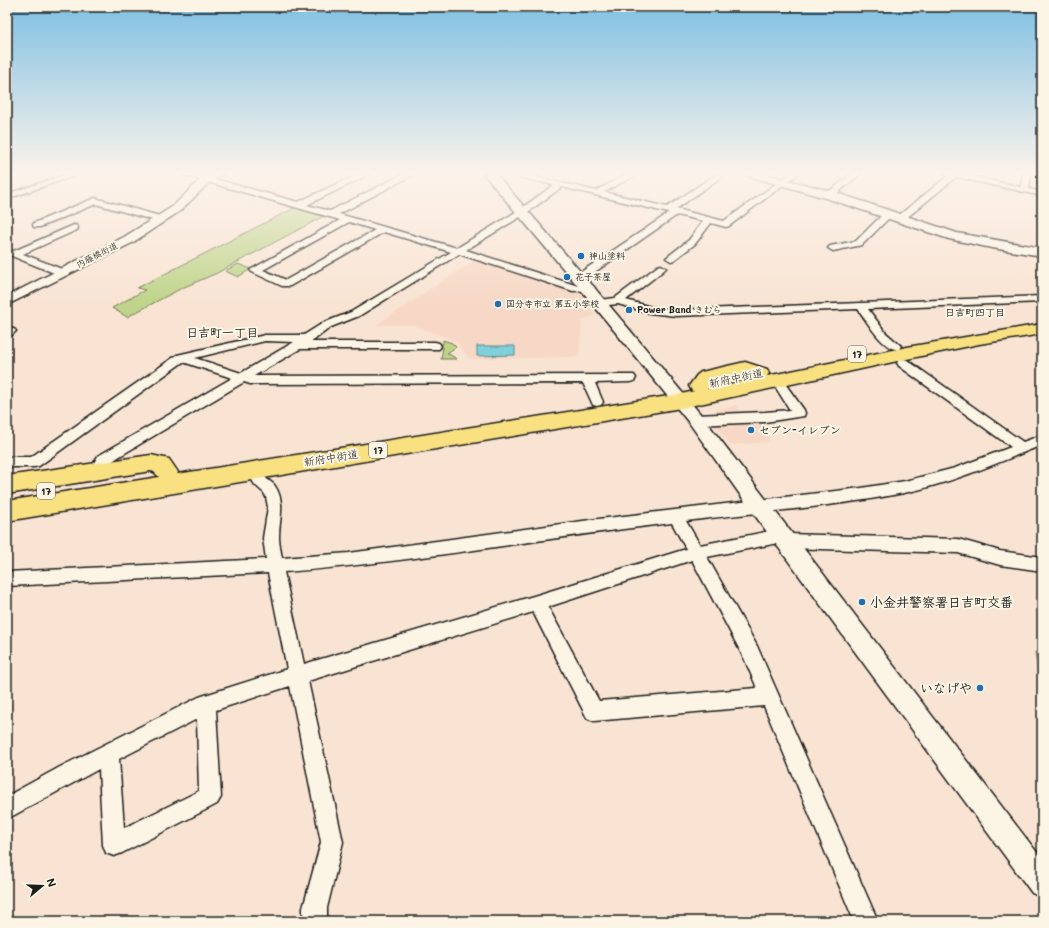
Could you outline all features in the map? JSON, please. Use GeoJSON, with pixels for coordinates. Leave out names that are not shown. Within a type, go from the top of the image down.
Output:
{"type":"FeatureCollection","features":[{"type":"Feature","properties":{"kind":"main road"},"geometry":{"type":"LineString","coordinates":[[526,216],[582,282]]}},
{"type":"Feature","properties":{"kind":"main road"},"geometry":{"type":"LineString","coordinates":[[895,216],[968,239],[1042,252]]}},
{"type":"Feature","properties":{"kind":"main road","name":"新府中街道"},"geometry":{"type":"LineString","coordinates":[[430,430],[518,422],[665,398],[699,386],[708,376],[751,369],[760,373],[902,354],[1042,320]]}},
{"type":"Feature","properties":{"kind":"main road","name":"新府中街道"},"geometry":{"type":"LineString","coordinates":[[86,485],[151,463],[161,465],[167,472],[430,430],[603,407],[676,395],[727,391],[902,354],[979,339],[1042,329]]}},
{"type":"Feature","properties":{"kind":"main road"},"geometry":{"type":"LineString","coordinates":[[727,391],[742,396],[782,388],[902,354]]}},
{"type":"Feature","properties":{"kind":"main road","name":"新府中街道"},"geometry":{"type":"LineString","coordinates":[[86,485],[253,470],[529,426],[603,407]]}},
{"type":"Feature","properties":{"kind":"main road","name":"17"},"geometry":{"type":"LineString","coordinates":[[7,525],[150,501],[237,480],[253,470]]}},
{"type":"Feature","properties":{"kind":"main road","name":"17"},"geometry":{"type":"LineString","coordinates":[[8,489],[86,485]]}},
{"type":"Feature","properties":{"kind":"main road","name":"17"},"geometry":{"type":"LineString","coordinates":[[7,511],[86,485]]}},
{"type":"Feature","properties":{"kind":"street"},"geometry":{"type":"LineString","coordinates":[[58,216],[37,225],[59,235]]}},
{"type":"Feature","properties":{"kind":"street"},"geometry":{"type":"LineString","coordinates":[[150,216],[160,219]]}},
{"type":"Feature","properties":{"kind":"street","name":"内藤橋街道"},"geometry":{"type":"LineString","coordinates":[[7,302],[128,240],[164,216]]}},
{"type":"Feature","properties":{"kind":"street"},"geometry":{"type":"LineString","coordinates":[[339,216],[459,250],[577,289],[585,274],[666,216]]}},
{"type":"Feature","properties":{"kind":"street"},"geometry":{"type":"LineString","coordinates":[[86,485],[103,460],[115,452],[242,378],[327,326],[355,314],[515,216]]}},
{"type":"Feature","properties":{"kind":"street"},"geometry":{"type":"LineString","coordinates":[[697,216],[726,224],[736,216]]}},
{"type":"Feature","properties":{"kind":"street"},"geometry":{"type":"LineString","coordinates":[[833,248],[859,243],[886,216]]}},
{"type":"Feature","properties":{"kind":"street"},"geometry":{"type":"LineString","coordinates":[[348,219],[255,270],[286,284],[383,229]]}},
{"type":"Feature","properties":{"kind":"street"},"geometry":{"type":"LineString","coordinates":[[671,258],[692,242],[709,219]]}},
{"type":"Feature","properties":{"kind":"street"},"geometry":{"type":"LineString","coordinates":[[10,253],[74,228]]}},
{"type":"Feature","properties":{"kind":"street"},"geometry":{"type":"LineString","coordinates":[[10,253],[63,273]]}},
{"type":"Feature","properties":{"kind":"street"},"geometry":{"type":"LineString","coordinates":[[618,301],[661,268]]}},
{"type":"Feature","properties":{"kind":"street"},"geometry":{"type":"LineString","coordinates":[[582,282],[696,420],[1042,884]]}},
{"type":"Feature","properties":{"kind":"street"},"geometry":{"type":"LineString","coordinates":[[600,304],[618,301],[650,310],[676,313],[1042,299]]}},
{"type":"Feature","properties":{"kind":"street"},"geometry":{"type":"LineString","coordinates":[[861,306],[882,335],[902,354],[1022,448]]}},
{"type":"Feature","properties":{"kind":"street"},"geometry":{"type":"LineString","coordinates":[[7,331],[10,331],[7,334]]}},
{"type":"Feature","properties":{"kind":"street"},"geometry":{"type":"LineString","coordinates":[[12,463],[34,462],[181,358],[264,338],[302,342],[435,346]]}},
{"type":"Feature","properties":{"kind":"street"},"geometry":{"type":"LineString","coordinates":[[181,358],[250,380],[630,378]]}},
{"type":"Feature","properties":{"kind":"street"},"geometry":{"type":"LineString","coordinates":[[588,379],[591,389],[603,407]]}},
{"type":"Feature","properties":{"kind":"street"},"geometry":{"type":"LineString","coordinates":[[696,420],[765,417],[799,413],[782,388]]}},
{"type":"Feature","properties":{"kind":"street"},"geometry":{"type":"LineString","coordinates":[[7,580],[275,566],[349,560],[590,526],[758,505],[862,494],[905,487],[958,473],[1042,440]]}},
{"type":"Feature","properties":{"kind":"street"},"geometry":{"type":"LineString","coordinates":[[8,489],[19,469],[12,463]]}},
{"type":"Feature","properties":{"kind":"street"},"geometry":{"type":"LineString","coordinates":[[253,470],[260,481],[269,489],[274,497],[275,507],[271,538],[275,566],[332,842],[315,908],[315,921]]}},
{"type":"Feature","properties":{"kind":"street"},"geometry":{"type":"LineString","coordinates":[[676,516],[751,652],[866,921]]}},
{"type":"Feature","properties":{"kind":"street"},"geometry":{"type":"LineString","coordinates":[[7,808],[108,753],[206,704],[297,675],[537,604],[697,552],[783,538],[958,546],[1000,558],[1042,564]]}},
{"type":"Feature","properties":{"kind":"street"},"geometry":{"type":"LineString","coordinates":[[537,604],[594,711],[770,696]]}},
{"type":"Feature","properties":{"kind":"street"},"geometry":{"type":"LineString","coordinates":[[108,753],[114,845],[210,797],[206,704]]}},
{"type":"Feature","properties":{"kind":"shaded area","name":"国分寺市立 第五小学校"},"geometry":{"type":"Polygon","coordinates":[[[475,260],[581,294],[595,315],[582,321],[579,357],[470,359],[455,341],[413,325],[376,325],[475,260]]]}},
{"type":"Feature","properties":{"kind":"shaded area"},"geometry":{"type":"Polygon","coordinates":[[[737,405],[742,420],[763,420],[770,442],[730,445],[711,421],[715,410],[737,405]]]}},
{"type":"Feature","properties":{"kind":"green space"},"geometry":{"type":"Polygon","coordinates":[[[278,216],[324,216],[215,274],[182,288],[127,317],[112,308],[145,290],[137,288],[278,216]]]}},
{"type":"Feature","properties":{"kind":"green space"},"geometry":{"type":"Polygon","coordinates":[[[238,264],[251,269],[238,277],[225,271],[238,264]]]}},
{"type":"Feature","properties":{"kind":"green space"},"geometry":{"type":"Polygon","coordinates":[[[443,340],[452,343],[456,347],[447,353],[457,359],[441,359],[443,348],[435,348],[435,344],[443,344],[443,340]]]}},
{"type":"Feature","properties":{"kind":"green space"},"geometry":{"type":"Polygon","coordinates":[[[1035,652],[1042,652],[1042,705],[1035,652]]]}},
{"type":"Feature","properties":{"kind":"water"},"geometry":{"type":"Polygon","coordinates":[[[477,346],[515,346],[515,355],[477,356],[477,346]]]}},
{"type":"Feature","properties":{"kind":"place","name":"神山塗料"},"geometry":{"type":"Point","coordinates":[581,256]}},
{"type":"Feature","properties":{"kind":"place","name":"花子茶屋"},"geometry":{"type":"Point","coordinates":[567,277]}},
{"type":"Feature","properties":{"kind":"place","name":"国分寺市立 第五小学校"},"geometry":{"type":"Point","coordinates":[498,304]}},
{"type":"Feature","properties":{"kind":"place","name":"Power Band きむら"},"geometry":{"type":"Point","coordinates":[629,310]}},
{"type":"Feature","properties":{"kind":"place","name":"セブン-イレブン"},"geometry":{"type":"Point","coordinates":[751,430]}},
{"type":"Feature","properties":{"kind":"place","name":"小金井警察署日吉町交番"},"geometry":{"type":"Point","coordinates":[862,602]}},
{"type":"Feature","properties":{"kind":"place","name":"いなげや"},"geometry":{"type":"Point","coordinates":[980,688]}},
{"type":"Feature","properties":{"kind":"district","name":"日吉町四丁目"},"geometry":{"type":"Point","coordinates":[975,312]}},
{"type":"Feature","properties":{"kind":"district","name":"日吉町一丁目"},"geometry":{"type":"Point","coordinates":[222,333]}}]}
